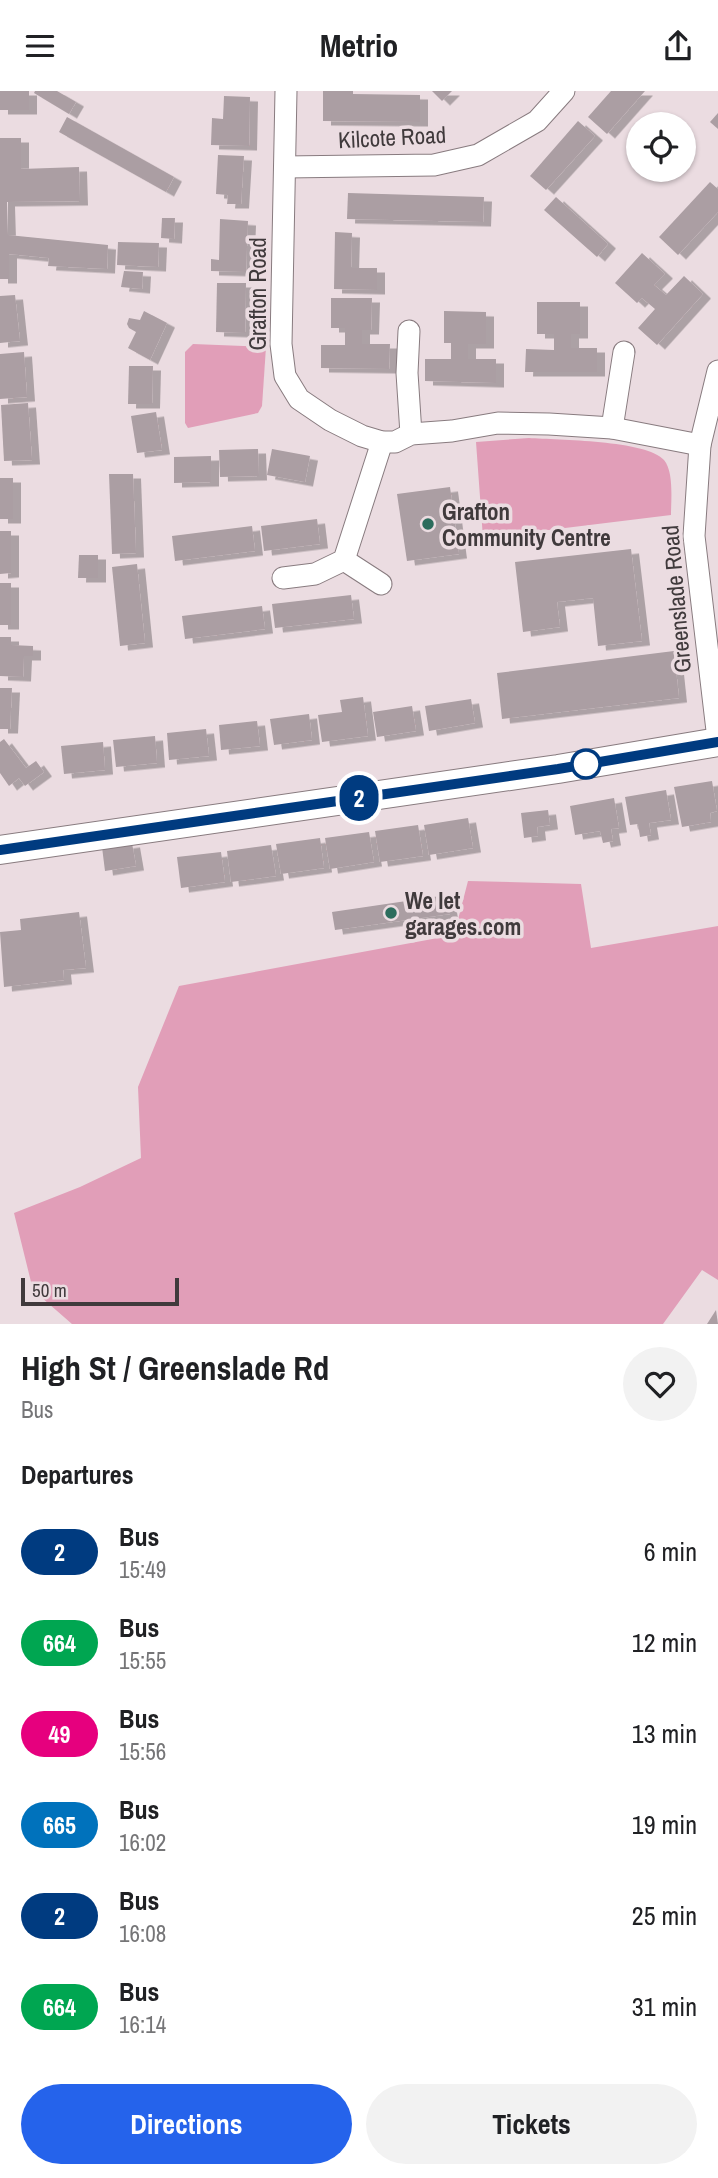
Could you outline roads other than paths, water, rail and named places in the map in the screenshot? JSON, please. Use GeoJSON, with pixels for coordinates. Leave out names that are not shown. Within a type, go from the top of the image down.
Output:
{"type":"FeatureCollection","features":[{"type":"Feature","properties":{"kind":"street","name":"Grafton Road"},"geometry":{"type":"LineString","coordinates":[[286,91],[281,344],[285,376],[299,399],[312,410],[362,436],[383,442]]}},
{"type":"Feature","properties":{"kind":"street","name":"Kilcote Road"},"geometry":{"type":"LineString","coordinates":[[285,167],[434,165],[478,155],[537,121],[564,91]]}},
{"type":"Feature","properties":{"kind":"street"},"geometry":{"type":"LineString","coordinates":[[408,331],[407,373],[411,434]]}},
{"type":"Feature","properties":{"kind":"street"},"geometry":{"type":"LineString","coordinates":[[612,428],[624,352]]}},
{"type":"Feature","properties":{"kind":"street","name":"Greenslade Road"},"geometry":{"type":"LineString","coordinates":[[718,371],[700,445],[694,536],[718,741]]}},
{"type":"Feature","properties":{"kind":"street"},"geometry":{"type":"LineString","coordinates":[[283,578],[315,574],[344,560],[383,442],[394,442],[411,434],[452,431],[498,423],[612,428],[700,445]]}},
{"type":"Feature","properties":{"kind":"street"},"geometry":{"type":"LineString","coordinates":[[344,560],[381,584]]}},
{"type":"Feature","properties":{"kind":"street"},"geometry":{"type":"LineString","coordinates":[[0,850],[558,769],[718,741]]}},
{"type":"Feature","properties":{"kind":"place","name":"Grafton Community Centre"},"geometry":{"type":"Point","coordinates":[428,524]}},
{"type":"Feature","properties":{"kind":"place","name":"We let garages.com"},"geometry":{"type":"Point","coordinates":[391,913]}}]}
